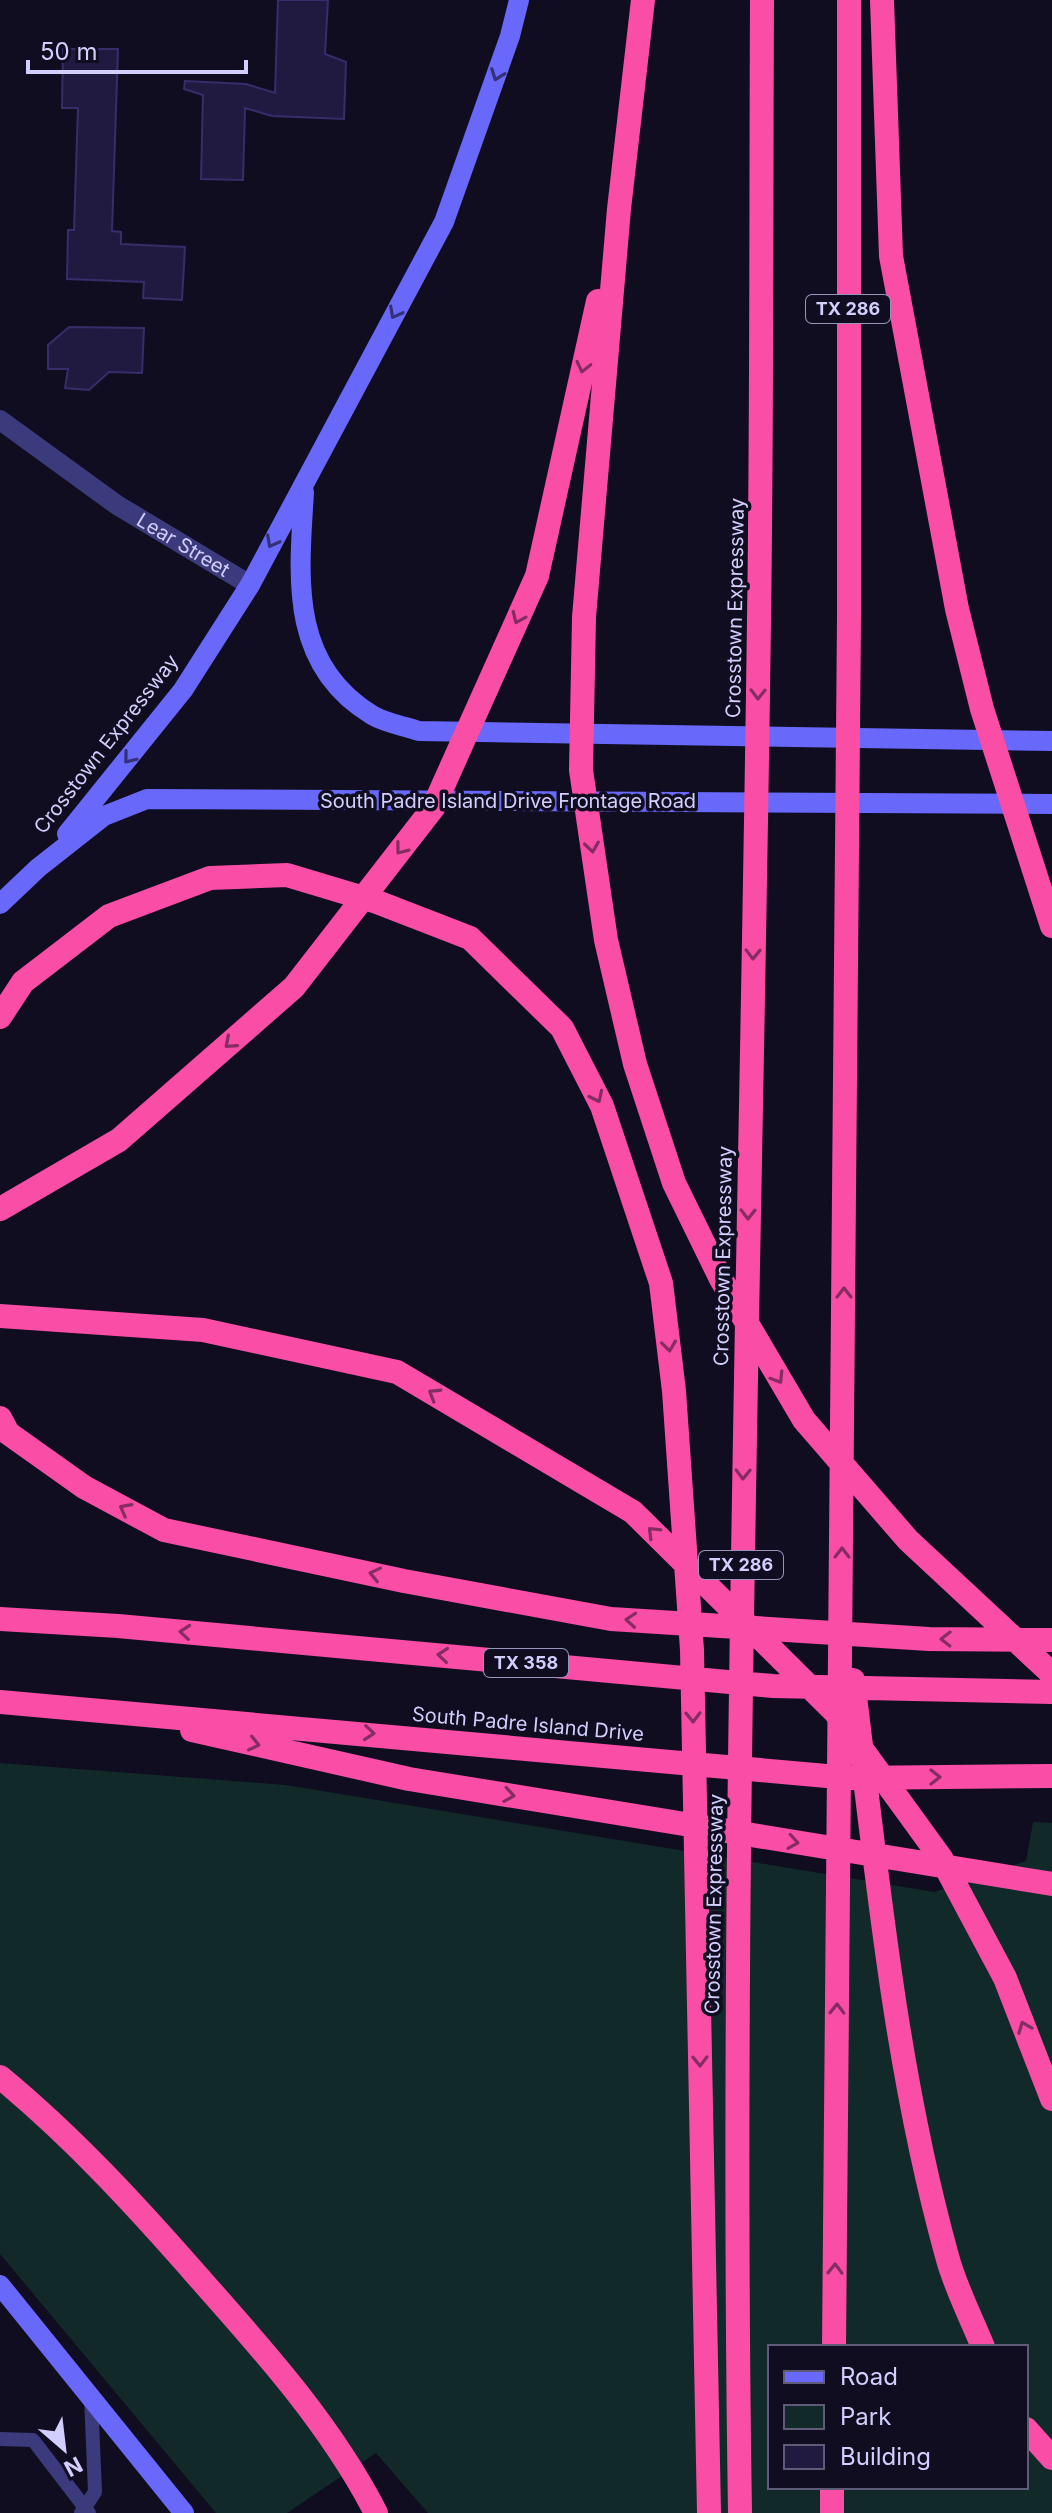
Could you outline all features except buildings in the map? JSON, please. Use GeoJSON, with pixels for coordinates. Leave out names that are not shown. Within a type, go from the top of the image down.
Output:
{"type":"FeatureCollection","features":[{"type":"Feature","properties":{"kind":"highway"},"geometry":{"type":"LineString","coordinates":[[643,0],[619,209],[584,617],[581,770],[606,940],[635,1064],[674,1183],[728,1291],[804,1420],[908,1540],[1052,1674]]}},
{"type":"Feature","properties":{"kind":"highway","name":"Crosstown Expressway"},"geometry":{"type":"LineString","coordinates":[[740,2513],[735,2182],[742,1501],[760,616],[762,0]]}},
{"type":"Feature","properties":{"kind":"highway","name":"TX 286"},"geometry":{"type":"LineString","coordinates":[[834,2345],[849,617],[849,0]]}},
{"type":"Feature","properties":{"kind":"highway"},"geometry":{"type":"LineString","coordinates":[[882,0],[891,256],[957,609],[982,709],[1051,925]]}},
{"type":"Feature","properties":{"kind":"highway"},"geometry":{"type":"LineString","coordinates":[[0,1209],[119,1140],[294,987],[433,808],[537,576],[619,209]]}},
{"type":"Feature","properties":{"kind":"highway"},"geometry":{"type":"LineString","coordinates":[[0,1017],[23,982],[109,916],[210,878],[287,875],[377,902],[470,938],[562,1028],[602,1106],[661,1283],[674,1391],[692,1650],[709,2513]]}},
{"type":"Feature","properties":{"kind":"highway"},"geometry":{"type":"LineString","coordinates":[[0,1316],[203,1330],[397,1372],[633,1512],[835,1712],[941,1858],[1005,1978],[1052,2099]]}},
{"type":"Feature","properties":{"kind":"highway"},"geometry":{"type":"LineString","coordinates":[[0,1418],[8,1433],[84,1487],[164,1530],[404,1581],[611,1619],[929,1639],[1052,1640]]}},
{"type":"Feature","properties":{"kind":"highway"},"geometry":{"type":"LineString","coordinates":[[842,1586],[889,1970],[907,2076],[947,2259],[982,2345]]}},
{"type":"Feature","properties":{"kind":"highway","name":"TX 358"},"geometry":{"type":"LineString","coordinates":[[0,1619],[118,1626],[773,1686],[1052,1692]]}},
{"type":"Feature","properties":{"kind":"highway","name":"South Padre Island Drive"},"geometry":{"type":"LineString","coordinates":[[0,1702],[849,1778],[1052,1776]]}},
{"type":"Feature","properties":{"kind":"highway"},"geometry":{"type":"LineString","coordinates":[[96,1709],[409,1779],[1052,1884]]}},
{"type":"Feature","properties":{"kind":"highway"},"geometry":{"type":"LineString","coordinates":[[3,2080],[112,2178],[275,2362],[362,2485],[376,2513]]}},
{"type":"Feature","properties":{"kind":"highway"},"geometry":{"type":"LineString","coordinates":[[1028,2431],[1052,2458]]}},
{"type":"Feature","properties":{"kind":"highway"},"geometry":{"type":"LineString","coordinates":[[832,2489],[832,2513]]}},
{"type":"Feature","properties":{"kind":"main road","name":"Crosstown Expressway"},"geometry":{"type":"LineString","coordinates":[[38,868],[183,690],[250,585],[444,222],[510,36],[519,0]]}},
{"type":"Feature","properties":{"kind":"main road"},"geometry":{"type":"LineString","coordinates":[[304,483],[299,595],[312,651],[337,686],[373,716],[419,731],[1052,741]]}},
{"type":"Feature","properties":{"kind":"main road","name":"South Padre Island Drive Frontage Road"},"geometry":{"type":"LineString","coordinates":[[0,904],[38,868],[104,816],[147,799],[1052,804]]}},
{"type":"Feature","properties":{"kind":"main road"},"geometry":{"type":"LineString","coordinates":[[3,2292],[184,2513]]}},
{"type":"Feature","properties":{"kind":"street","name":"Lear Street"},"geometry":{"type":"LineString","coordinates":[[0,420],[117,505],[250,585]]}},
{"type":"Feature","properties":{"kind":"lane"},"geometry":{"type":"LineString","coordinates":[[0,2439],[33,2440],[85,2511],[95,2492],[91,2397]]}},
{"type":"Feature","properties":{"kind":"green space"},"geometry":{"type":"Polygon","coordinates":[[[0,1763],[286,1785],[934,1892],[1026,1861],[1033,1822],[1052,1823],[1052,2513],[428,2513],[376,2453],[287,2513],[216,2513],[0,2254],[0,1763]]]}}]}
